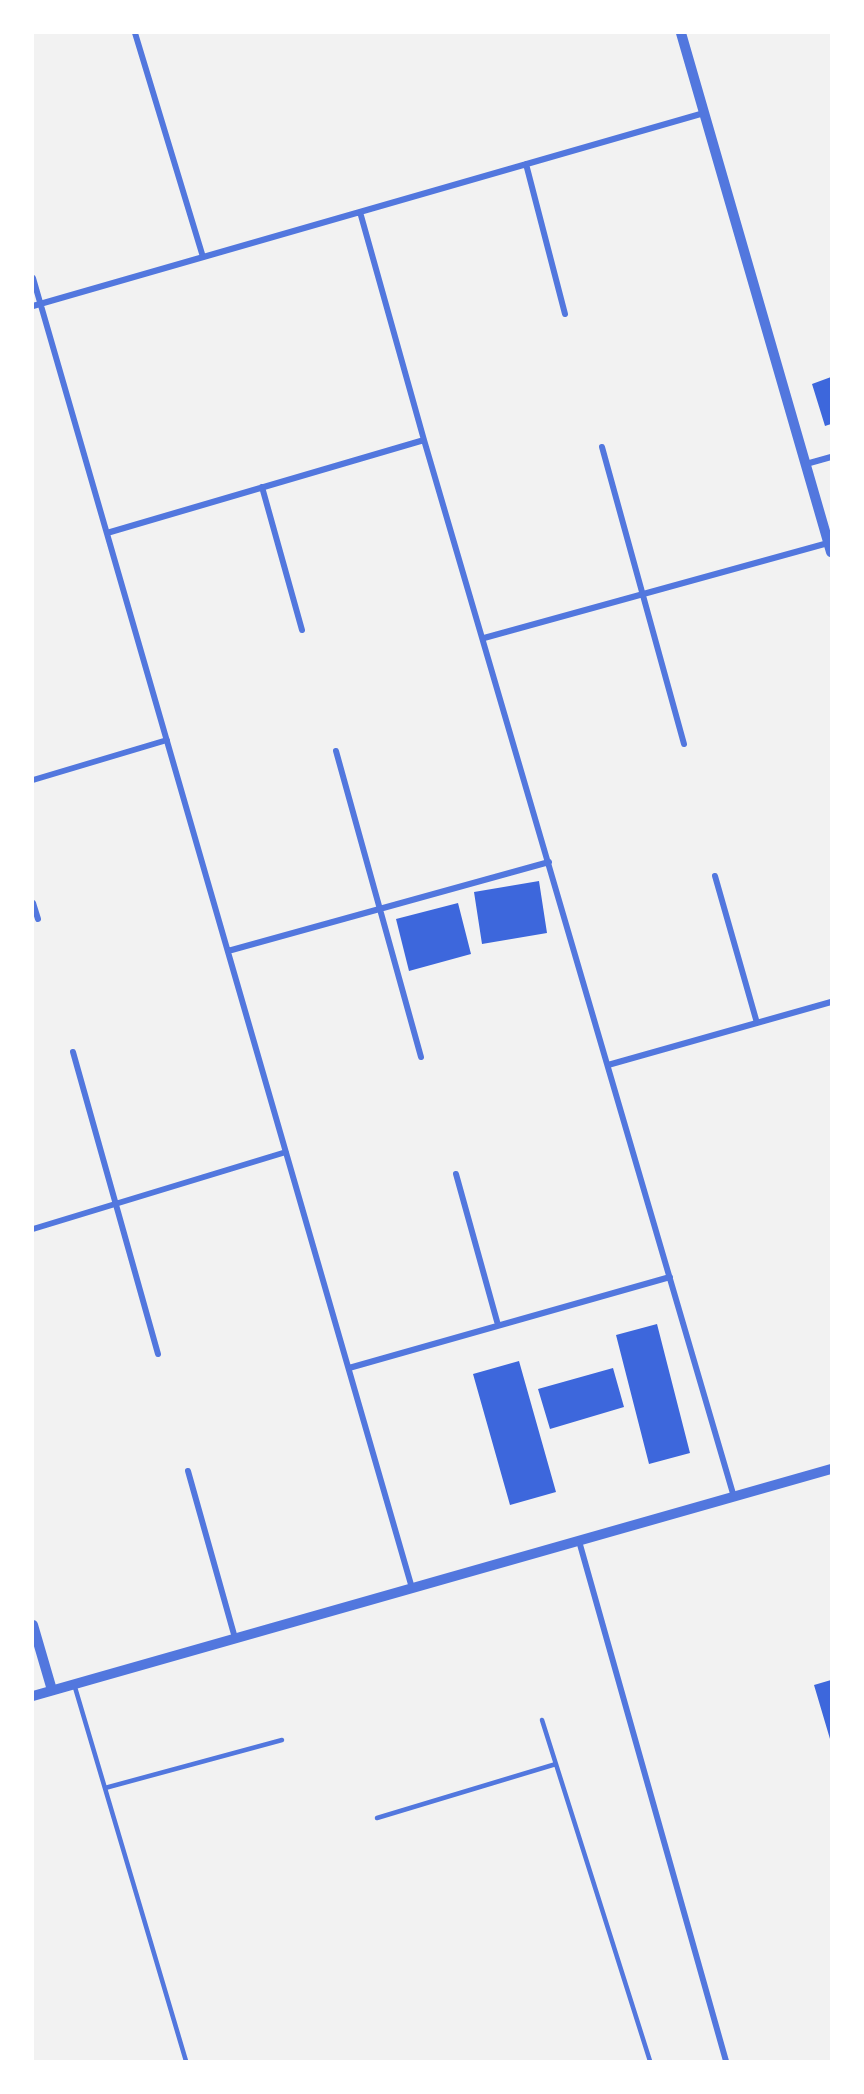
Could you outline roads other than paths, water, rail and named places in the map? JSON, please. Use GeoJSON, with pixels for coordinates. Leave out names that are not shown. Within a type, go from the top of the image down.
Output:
{"type":"FeatureCollection","features":[{"type":"Feature","properties":{"kind":"street"},"geometry":{"type":"LineString","coordinates":[[135,33],[202,257]]}},
{"type":"Feature","properties":{"kind":"street"},"geometry":{"type":"LineString","coordinates":[[484,638],[643,594],[830,548],[681,33]]}},
{"type":"Feature","properties":{"kind":"street"},"geometry":{"type":"LineString","coordinates":[[33,306],[704,113]]}},
{"type":"Feature","properties":{"kind":"street"},"geometry":{"type":"LineString","coordinates":[[526,164],[565,314]]}},
{"type":"Feature","properties":{"kind":"street"},"geometry":{"type":"LineString","coordinates":[[360,212],[424,440],[484,638],[734,1497]]}},
{"type":"Feature","properties":{"kind":"street"},"geometry":{"type":"LineString","coordinates":[[33,278],[412,1588]]}},
{"type":"Feature","properties":{"kind":"street"},"geometry":{"type":"LineString","coordinates":[[107,533],[424,440]]}},
{"type":"Feature","properties":{"kind":"street"},"geometry":{"type":"LineString","coordinates":[[602,447],[684,744]]}},
{"type":"Feature","properties":{"kind":"street"},"geometry":{"type":"LineString","coordinates":[[806,464],[831,457]]}},
{"type":"Feature","properties":{"kind":"street"},"geometry":{"type":"LineString","coordinates":[[262,488],[302,630]]}},
{"type":"Feature","properties":{"kind":"street"},"geometry":{"type":"LineString","coordinates":[[33,780],[167,740]]}},
{"type":"Feature","properties":{"kind":"street"},"geometry":{"type":"LineString","coordinates":[[336,751],[422,1058]]}},
{"type":"Feature","properties":{"kind":"street"},"geometry":{"type":"LineString","coordinates":[[228,951],[549,862]]}},
{"type":"Feature","properties":{"kind":"street"},"geometry":{"type":"LineString","coordinates":[[715,876],[757,1023]]}},
{"type":"Feature","properties":{"kind":"street"},"geometry":{"type":"LineString","coordinates":[[33,903],[38,919]]}},
{"type":"Feature","properties":{"kind":"street"},"geometry":{"type":"LineString","coordinates":[[608,1065],[831,1002]]}},
{"type":"Feature","properties":{"kind":"street"},"geometry":{"type":"LineString","coordinates":[[73,1052],[158,1354]]}},
{"type":"Feature","properties":{"kind":"street"},"geometry":{"type":"LineString","coordinates":[[33,1229],[286,1152]]}},
{"type":"Feature","properties":{"kind":"street"},"geometry":{"type":"LineString","coordinates":[[456,1174],[498,1325]]}},
{"type":"Feature","properties":{"kind":"street"},"geometry":{"type":"LineString","coordinates":[[349,1368],[670,1277]]}},
{"type":"Feature","properties":{"kind":"street"},"geometry":{"type":"LineString","coordinates":[[33,1696],[831,1469]]}},
{"type":"Feature","properties":{"kind":"street"},"geometry":{"type":"LineString","coordinates":[[188,1471],[236,1638]]}},
{"type":"Feature","properties":{"kind":"street"},"geometry":{"type":"LineString","coordinates":[[579,1541],[726,2061]]}},
{"type":"Feature","properties":{"kind":"street"},"geometry":{"type":"LineString","coordinates":[[33,1625],[52,1690]]}},
{"type":"Feature","properties":{"kind":"lane"},"geometry":{"type":"LineString","coordinates":[[74,1684],[186,2061]]}},
{"type":"Feature","properties":{"kind":"lane"},"geometry":{"type":"LineString","coordinates":[[542,1720],[650,2061]]}},
{"type":"Feature","properties":{"kind":"lane"},"geometry":{"type":"LineString","coordinates":[[105,1788],[282,1740]]}},
{"type":"Feature","properties":{"kind":"lane"},"geometry":{"type":"LineString","coordinates":[[377,1818],[556,1764]]}}]}
